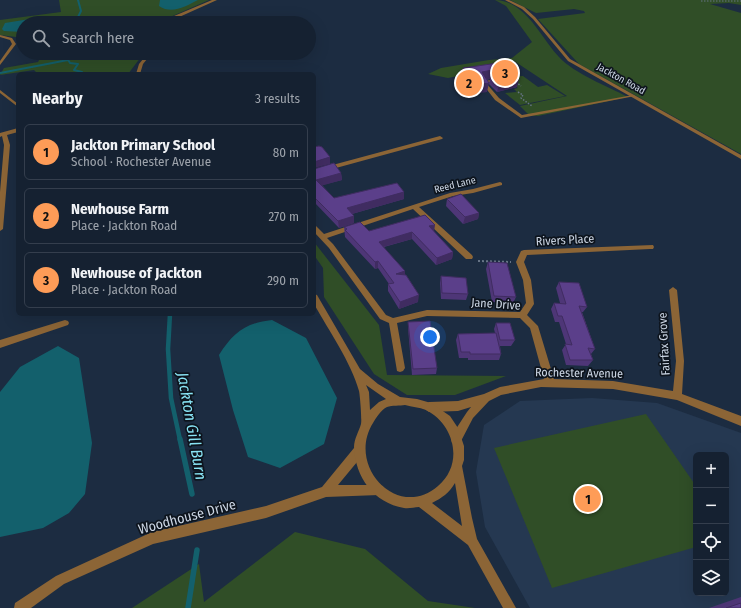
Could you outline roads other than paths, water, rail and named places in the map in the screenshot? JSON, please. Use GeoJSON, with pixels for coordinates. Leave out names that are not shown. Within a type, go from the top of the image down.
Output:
{"type":"FeatureCollection","features":[{"type":"Feature","properties":{"kind":"street"},"geometry":{"type":"LineString","coordinates":[[178,16],[215,0]]}},
{"type":"Feature","properties":{"kind":"street","name":"Jackton Road"},"geometry":{"type":"LineString","coordinates":[[507,0],[523,8],[534,18],[569,60],[741,156]]}},
{"type":"Feature","properties":{"kind":"street"},"geometry":{"type":"LineString","coordinates":[[188,16],[199,8]]}},
{"type":"Feature","properties":{"kind":"street"},"geometry":{"type":"LineString","coordinates":[[0,36],[11,38],[14,44],[0,64]]}},
{"type":"Feature","properties":{"kind":"street"},"geometry":{"type":"LineString","coordinates":[[139,72],[141,64],[144,60]]}},
{"type":"Feature","properties":{"kind":"street"},"geometry":{"type":"LineString","coordinates":[[495,80],[483,82],[498,99],[521,117],[633,96]]}},
{"type":"Feature","properties":{"kind":"street"},"geometry":{"type":"LineString","coordinates":[[0,91],[16,104]]}},
{"type":"Feature","properties":{"kind":"street"},"geometry":{"type":"LineString","coordinates":[[0,229],[7,144],[2,135],[16,131]]}},
{"type":"Feature","properties":{"kind":"street"},"geometry":{"type":"LineString","coordinates":[[316,171],[440,138]]}},
{"type":"Feature","properties":{"kind":"street","name":"Reed Lane"},"geometry":{"type":"LineString","coordinates":[[322,237],[452,194],[473,191],[500,184]]}},
{"type":"Feature","properties":{"kind":"street"},"geometry":{"type":"LineString","coordinates":[[415,207],[469,257]]}},
{"type":"Feature","properties":{"kind":"street"},"geometry":{"type":"LineString","coordinates":[[316,230],[331,246],[383,317],[393,321],[400,368]]}},
{"type":"Feature","properties":{"kind":"street","name":"Rivers Place"},"geometry":{"type":"LineString","coordinates":[[522,315],[530,304],[527,280],[520,262],[524,253],[650,247]]}},
{"type":"Feature","properties":{"kind":"street","name":"Fairfax Grove"},"geometry":{"type":"LineString","coordinates":[[672,290],[680,361],[678,396]]}},
{"type":"Feature","properties":{"kind":"street"},"geometry":{"type":"LineString","coordinates":[[316,300],[356,370],[364,392],[366,422]]}},
{"type":"Feature","properties":{"kind":"street","name":"Jane Drive"},"geometry":{"type":"LineString","coordinates":[[393,321],[427,313],[522,315],[534,326],[550,383]]}},
{"type":"Feature","properties":{"kind":"street"},"geometry":{"type":"LineString","coordinates":[[0,344],[65,323]]}},
{"type":"Feature","properties":{"kind":"street"},"geometry":{"type":"LineString","coordinates":[[356,370],[375,387],[400,402]]}},
{"type":"Feature","properties":{"kind":"street","name":"Rochester Avenue"},"geometry":{"type":"LineString","coordinates":[[428,407],[458,406],[486,398],[500,391],[540,383],[613,384],[678,396],[741,421]]}},
{"type":"Feature","properties":{"kind":"street","name":"Rochester Avenue"},"geometry":{"type":"LineString","coordinates":[[456,439],[470,415],[486,398]]}},
{"type":"Feature","properties":{"kind":"street"},"geometry":{"type":"LineString","coordinates":[[458,468],[450,484],[438,495],[422,502],[404,502],[386,496],[372,484],[362,469],[358,452],[360,436],[366,422],[384,404],[400,402],[421,403],[435,410],[447,421],[456,439],[459,451],[458,468],[466,518],[472,541],[510,608]]}},
{"type":"Feature","properties":{"kind":"street"},"geometry":{"type":"LineString","coordinates":[[326,491],[358,452]]}},
{"type":"Feature","properties":{"kind":"street","name":"Woodhouse Drive"},"geometry":{"type":"LineString","coordinates":[[20,608],[60,580],[152,538],[266,512],[326,491],[379,490]]}},
{"type":"Feature","properties":{"kind":"street"},"geometry":{"type":"LineString","coordinates":[[422,502],[472,541]]}},
{"type":"Feature","properties":{"kind":"waterway","name":"Jackton Gill Burn"},"geometry":{"type":"LineString","coordinates":[[78,0],[81,11],[78,16]]}},
{"type":"Feature","properties":{"kind":"waterway"},"geometry":{"type":"LineString","coordinates":[[0,73],[68,60]]}},
{"type":"Feature","properties":{"kind":"waterway","name":"Jackton Gill Burn"},"geometry":{"type":"LineString","coordinates":[[68,60],[70,63],[78,64],[74,70],[82,72]]}},
{"type":"Feature","properties":{"kind":"waterway","name":"Jackton Gill Burn"},"geometry":{"type":"LineString","coordinates":[[170,316],[168,349],[171,398],[180,440]]}},
{"type":"Feature","properties":{"kind":"waterway","name":"Jackton Gill Burn"},"geometry":{"type":"LineString","coordinates":[[180,439],[192,494]]}},
{"type":"Feature","properties":{"kind":"waterway","name":"Jackton Gill Burn"},"geometry":{"type":"LineString","coordinates":[[188,608],[197,550]]}},
{"type":"Feature","properties":{"kind":"place","name":"Newhouse of Jackton"},"geometry":{"type":"Point","coordinates":[505,73]}},
{"type":"Feature","properties":{"kind":"place","name":"Newhouse Farm"},"geometry":{"type":"Point","coordinates":[469,83]}},
{"type":"Feature","properties":{"kind":"place","name":"Jackton Primary School"},"geometry":{"type":"Point","coordinates":[588,499]}}]}
